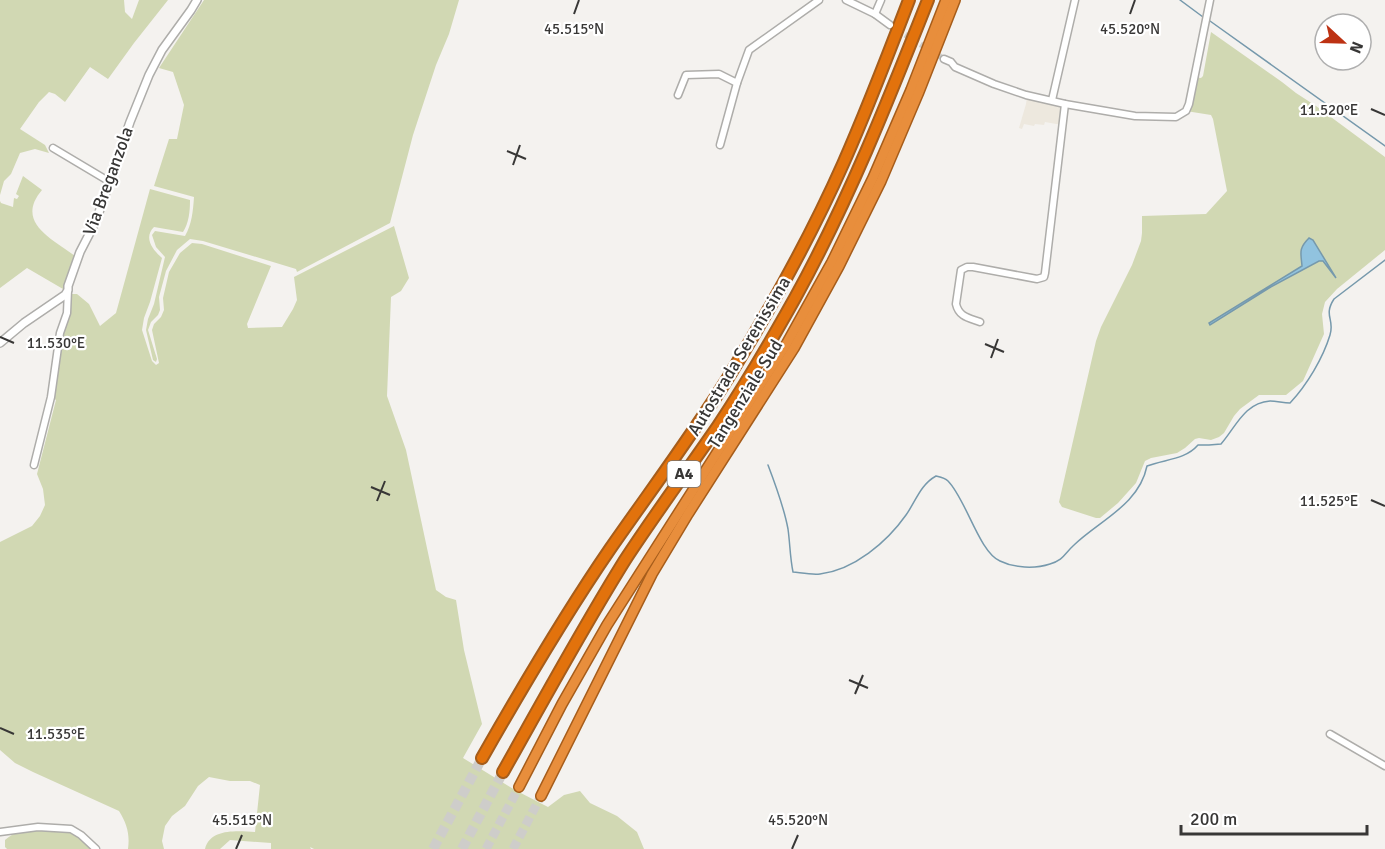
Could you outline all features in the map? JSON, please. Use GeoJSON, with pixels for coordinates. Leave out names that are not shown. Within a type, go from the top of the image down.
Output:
{"type":"FeatureCollection","features":[{"type":"Feature","properties":{"kind":"highway","name":"Autostrada Serenissima"},"geometry":{"type":"LineString","coordinates":[[482,758],[566,615],[705,414],[780,288],[842,165],[909,0]]}},
{"type":"Feature","properties":{"kind":"highway","name":"Autostrada Serenissima"},"geometry":{"type":"LineString","coordinates":[[503,772],[585,625],[627,558],[724,415],[795,297],[858,173],[928,0]]}},
{"type":"Feature","properties":{"kind":"highway","name":"Tangenziale Sud"},"geometry":{"type":"LineString","coordinates":[[519,787],[562,704],[607,625],[787,343],[832,262],[873,178],[946,0]]}},
{"type":"Feature","properties":{"kind":"highway","name":"Tangenziale Sud"},"geometry":{"type":"LineString","coordinates":[[541,796],[652,574],[794,348],[839,266],[885,170],[955,0]]}},
{"type":"Feature","properties":{"kind":"street","name":"Via Breganzola"},"geometry":{"type":"LineString","coordinates":[[68,290],[77,260],[96,221],[130,122],[149,75],[162,50],[197,0]]}},
{"type":"Feature","properties":{"kind":"street"},"geometry":{"type":"LineString","coordinates":[[720,145],[748,50],[819,0]]}},
{"type":"Feature","properties":{"kind":"street"},"geometry":{"type":"LineString","coordinates":[[846,0],[875,14],[890,25]]}},
{"type":"Feature","properties":{"kind":"street"},"geometry":{"type":"LineString","coordinates":[[875,14],[881,0]]}},
{"type":"Feature","properties":{"kind":"street"},"geometry":{"type":"LineString","coordinates":[[1052,100],[1076,0]]}},
{"type":"Feature","properties":{"kind":"street"},"geometry":{"type":"LineString","coordinates":[[944,59],[994,84],[1026,95],[1135,116],[1176,117],[1186,111],[1189,104],[1210,0]]}},
{"type":"Feature","properties":{"kind":"street"},"geometry":{"type":"LineString","coordinates":[[678,95],[686,75],[719,74],[738,84]]}},
{"type":"Feature","properties":{"kind":"street"},"geometry":{"type":"LineString","coordinates":[[980,322],[958,312],[956,304],[961,270],[973,267],[1037,279],[1044,277],[1065,104]]}},
{"type":"Feature","properties":{"kind":"street"},"geometry":{"type":"LineString","coordinates":[[53,148],[110,182]]}},
{"type":"Feature","properties":{"kind":"street"},"geometry":{"type":"LineString","coordinates":[[0,343],[24,322],[65,295],[68,290]]}},
{"type":"Feature","properties":{"kind":"street"},"geometry":{"type":"LineString","coordinates":[[34,465],[51,397],[60,333],[67,314],[68,290]]}},
{"type":"Feature","properties":{"kind":"street"},"geometry":{"type":"LineString","coordinates":[[1330,734],[1385,766]]}},
{"type":"Feature","properties":{"kind":"street"},"geometry":{"type":"LineString","coordinates":[[0,832],[38,827],[71,829],[96,849]]}},
{"type":"Feature","properties":{"kind":"shaded area"},"geometry":{"type":"Polygon","coordinates":[[[1027,97],[1064,105],[1062,125],[1045,122],[1044,125],[1035,124],[1034,126],[1024,124],[1022,129],[1019,128],[1027,97]]]}},
{"type":"Feature","properties":{"kind":"green space"},"geometry":{"type":"Polygon","coordinates":[[[0,0],[124,0],[125,12],[132,19],[139,0],[168,0],[108,79],[90,67],[65,102],[49,92],[39,102],[20,129],[45,145],[49,153],[35,149],[20,153],[11,174],[4,181],[0,195],[0,0]]]}},
{"type":"Feature","properties":{"kind":"green space"},"geometry":{"type":"Polygon","coordinates":[[[204,0],[459,0],[413,135],[390,223],[297,272],[296,269],[190,239],[177,250],[166,271],[159,297],[160,310],[148,330],[156,362],[153,360],[146,330],[165,257],[156,247],[152,235],[155,231],[185,236],[191,222],[194,197],[154,186],[169,139],[177,139],[184,105],[173,72],[159,68],[204,0]]]}},
{"type":"Feature","properties":{"kind":"green space"},"geometry":{"type":"Polygon","coordinates":[[[1211,32],[1385,157],[1385,250],[1337,289],[1325,302],[1322,314],[1324,334],[1303,381],[1286,395],[1259,395],[1240,409],[1219,437],[1211,440],[1195,439],[1177,453],[1145,461],[1136,483],[1118,503],[1100,518],[1096,518],[1062,507],[1059,502],[1096,341],[1141,241],[1142,216],[1206,214],[1227,191],[1211,115],[1186,111],[1194,77],[1203,76],[1211,32]]]}},
{"type":"Feature","properties":{"kind":"green space"},"geometry":{"type":"Polygon","coordinates":[[[23,176],[42,190],[32,211],[39,228],[75,256],[63,289],[27,268],[0,288],[0,201],[13,207],[14,198],[17,199],[19,196],[16,194],[23,176]]]}},
{"type":"Feature","properties":{"kind":"green space"},"geometry":{"type":"Polygon","coordinates":[[[150,189],[190,200],[189,217],[183,232],[154,227],[149,235],[150,244],[162,258],[142,330],[152,361],[156,365],[159,363],[152,330],[164,310],[163,298],[169,272],[180,253],[192,243],[202,244],[271,266],[247,324],[248,328],[282,327],[297,300],[294,277],[394,226],[409,278],[401,291],[391,297],[387,396],[406,450],[436,590],[456,600],[464,650],[482,724],[463,758],[548,807],[564,795],[580,791],[590,803],[617,816],[637,832],[644,849],[314,849],[310,847],[311,849],[271,849],[271,843],[230,840],[220,849],[205,849],[208,842],[219,834],[233,831],[255,832],[260,785],[250,781],[230,781],[209,777],[198,786],[185,806],[172,816],[165,826],[162,841],[164,849],[128,849],[127,829],[119,811],[15,763],[0,750],[0,542],[32,526],[45,505],[43,489],[37,474],[56,400],[51,397],[68,294],[77,294],[89,304],[100,326],[116,313],[150,189]]]}},
{"type":"Feature","properties":{"kind":"green space"},"geometry":{"type":"Polygon","coordinates":[[[38,828],[71,830],[94,849],[7,849],[5,847],[5,840],[13,835],[38,828]]]}},
{"type":"Feature","properties":{"kind":"water"},"geometry":{"type":"Polygon","coordinates":[[[1309,238],[1313,240],[1336,278],[1323,261],[1319,261],[1269,288],[1210,325],[1209,323],[1302,266],[1302,248],[1309,238]]]}},
{"type":"Feature","properties":{"kind":"waterway"},"geometry":{"type":"LineString","coordinates":[[1180,0],[1203,17]]}},
{"type":"Feature","properties":{"kind":"waterway"},"geometry":{"type":"LineString","coordinates":[[1210,21],[1385,146]]}},
{"type":"Feature","properties":{"kind":"waterway"},"geometry":{"type":"LineString","coordinates":[[768,465],[780,497],[788,529],[793,572],[817,574],[833,571],[869,553],[898,525],[922,489],[936,476],[947,480],[955,489],[992,556],[1000,561],[1025,567],[1050,564],[1061,559],[1084,536],[1127,502],[1143,480],[1147,466],[1187,454],[1198,445],[1221,444],[1241,417],[1253,406],[1270,401],[1290,403],[1308,380],[1323,353],[1330,335],[1329,310],[1334,299],[1385,260]]}},
{"type":"Feature","properties":{"kind":"tunnel"},"geometry":{"type":"LineString","coordinates":[[890,25],[944,59]]}},
{"type":"Feature","properties":{"kind":"tunnel"},"geometry":{"type":"LineString","coordinates":[[433,849],[482,758]]}},
{"type":"Feature","properties":{"kind":"tunnel"},"geometry":{"type":"LineString","coordinates":[[462,849],[503,772]]}},
{"type":"Feature","properties":{"kind":"tunnel"},"geometry":{"type":"LineString","coordinates":[[486,849],[519,787]]}},
{"type":"Feature","properties":{"kind":"tunnel"},"geometry":{"type":"LineString","coordinates":[[513,849],[541,796]]}}]}
